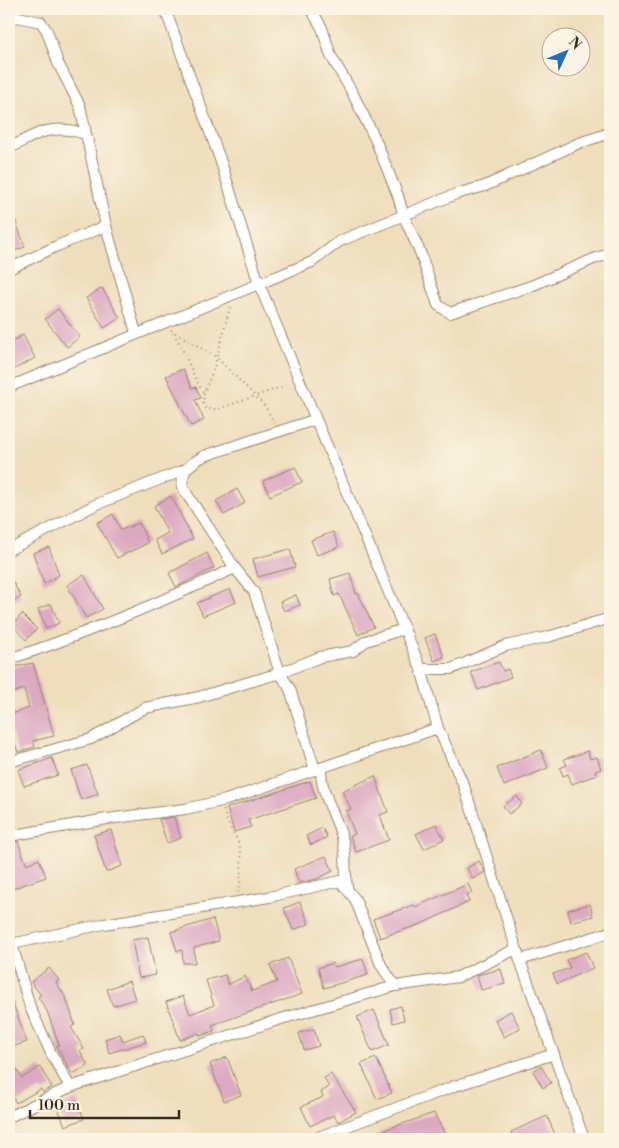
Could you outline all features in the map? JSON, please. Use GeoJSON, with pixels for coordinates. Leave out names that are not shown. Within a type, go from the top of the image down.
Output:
{"type":"FeatureCollection","features":[{"type":"Feature","properties":{"kind":"street"},"geometry":{"type":"LineString","coordinates":[[165,9],[221,162],[259,284],[314,420],[404,629],[420,669],[438,728],[464,786],[516,949],[584,1139]]}},
{"type":"Feature","properties":{"kind":"street"},"geometry":{"type":"LineString","coordinates":[[311,9],[322,28],[331,56],[352,92],[376,142],[398,196],[404,217],[420,252],[438,305],[450,314],[532,286],[610,254]]}},
{"type":"Feature","properties":{"kind":"street"},"geometry":{"type":"LineString","coordinates":[[9,19],[18,17],[40,22],[47,31],[58,63],[80,106],[106,226],[136,333]]}},
{"type":"Feature","properties":{"kind":"street"},"geometry":{"type":"LineString","coordinates":[[9,149],[33,136],[60,128],[85,134]]}},
{"type":"Feature","properties":{"kind":"street"},"geometry":{"type":"LineString","coordinates":[[9,387],[312,262],[340,240],[404,217],[456,194],[506,178],[532,163],[610,132]]}},
{"type":"Feature","properties":{"kind":"street"},"geometry":{"type":"LineString","coordinates":[[9,270],[57,246],[106,226]]}},
{"type":"Feature","properties":{"kind":"street"},"geometry":{"type":"LineString","coordinates":[[9,550],[95,505],[184,470],[204,456],[314,420]]}},
{"type":"Feature","properties":{"kind":"street"},"geometry":{"type":"LineString","coordinates":[[184,470],[181,479],[183,488],[235,568],[254,592],[280,673],[290,688],[344,844],[347,888]]}},
{"type":"Feature","properties":{"kind":"street"},"geometry":{"type":"LineString","coordinates":[[9,659],[65,641],[152,606],[235,568]]}},
{"type":"Feature","properties":{"kind":"street"},"geometry":{"type":"LineString","coordinates":[[420,669],[450,669],[505,646],[610,618]]}},
{"type":"Feature","properties":{"kind":"street"},"geometry":{"type":"LineString","coordinates":[[9,762],[91,739],[145,708],[199,697],[280,673],[320,657],[352,651],[366,641],[404,629]]}},
{"type":"Feature","properties":{"kind":"street"},"geometry":{"type":"LineString","coordinates":[[9,836],[107,819],[185,809],[226,800],[438,728]]}},
{"type":"Feature","properties":{"kind":"street"},"geometry":{"type":"LineString","coordinates":[[70,1087],[51,1053],[30,1007],[10,939],[198,911],[340,881],[355,899],[381,965],[395,986]]}},
{"type":"Feature","properties":{"kind":"street"},"geometry":{"type":"LineString","coordinates":[[520,960],[610,932]]}},
{"type":"Feature","properties":{"kind":"street"},"geometry":{"type":"LineString","coordinates":[[9,1117],[70,1087],[281,1019],[395,986],[458,977],[516,949]]}},
{"type":"Feature","properties":{"kind":"street"},"geometry":{"type":"LineString","coordinates":[[313,1139],[455,1086],[554,1054]]}},
{"type":"Feature","properties":{"kind":"path"},"geometry":{"type":"LineString","coordinates":[[233,295],[204,393],[203,404],[206,409],[218,409],[298,381]]}},
{"type":"Feature","properties":{"kind":"path"},"geometry":{"type":"LineString","coordinates":[[166,321],[181,345],[189,368],[204,393]]}},
{"type":"Feature","properties":{"kind":"path"},"geometry":{"type":"LineString","coordinates":[[172,332],[206,349],[216,357],[256,396],[280,430]]}},
{"type":"Feature","properties":{"kind":"path"},"geometry":{"type":"LineString","coordinates":[[226,800],[225,817],[239,843],[241,870],[236,902]]}},
{"type":"Feature","properties":{"kind":"building"},"geometry":{"type":"Polygon","coordinates":[[[15,219],[25,247],[11,252],[9,221],[15,219]]]}},
{"type":"Feature","properties":{"kind":"building"},"geometry":{"type":"Polygon","coordinates":[[[102,288],[120,318],[104,328],[86,298],[102,288]]]}},
{"type":"Feature","properties":{"kind":"building"},"geometry":{"type":"Polygon","coordinates":[[[58,309],[80,337],[67,347],[45,319],[58,309]]]}},
{"type":"Feature","properties":{"kind":"building"},"geometry":{"type":"Polygon","coordinates":[[[23,335],[35,358],[9,372],[9,343],[23,335]]]}},
{"type":"Feature","properties":{"kind":"building"},"geometry":{"type":"Polygon","coordinates":[[[183,369],[192,388],[196,387],[201,398],[195,400],[204,420],[191,426],[166,376],[183,369]]]}},
{"type":"Feature","properties":{"kind":"building"},"geometry":{"type":"Polygon","coordinates":[[[295,467],[302,482],[270,496],[263,481],[295,467]]]}},
{"type":"Feature","properties":{"kind":"building"},"geometry":{"type":"Polygon","coordinates":[[[237,489],[245,503],[224,515],[216,501],[237,489]]]}},
{"type":"Feature","properties":{"kind":"building"},"geometry":{"type":"Polygon","coordinates":[[[171,496],[193,539],[162,554],[155,540],[168,533],[154,506],[171,496]]]}},
{"type":"Feature","properties":{"kind":"building"},"geometry":{"type":"Polygon","coordinates":[[[113,514],[121,530],[139,523],[148,543],[117,558],[97,523],[113,514]]]}},
{"type":"Feature","properties":{"kind":"building"},"geometry":{"type":"Polygon","coordinates":[[[333,532],[339,547],[317,555],[311,540],[333,532]]]}},
{"type":"Feature","properties":{"kind":"building"},"geometry":{"type":"Polygon","coordinates":[[[49,547],[59,575],[44,584],[33,553],[49,547]]]}},
{"type":"Feature","properties":{"kind":"building"},"geometry":{"type":"Polygon","coordinates":[[[290,549],[295,567],[258,577],[253,559],[290,549]]]}},
{"type":"Feature","properties":{"kind":"building"},"geometry":{"type":"Polygon","coordinates":[[[207,553],[214,568],[176,587],[169,573],[207,553]]]}},
{"type":"Feature","properties":{"kind":"building"},"geometry":{"type":"Polygon","coordinates":[[[350,573],[356,594],[358,593],[374,627],[358,635],[339,594],[334,596],[330,579],[350,573]]]}},
{"type":"Feature","properties":{"kind":"building"},"geometry":{"type":"Polygon","coordinates":[[[9,575],[21,597],[9,604],[9,575]]]}},
{"type":"Feature","properties":{"kind":"building"},"geometry":{"type":"Polygon","coordinates":[[[84,575],[103,609],[86,618],[67,585],[84,575]]]}},
{"type":"Feature","properties":{"kind":"building"},"geometry":{"type":"Polygon","coordinates":[[[230,589],[236,602],[203,616],[197,603],[230,589]]]}},
{"type":"Feature","properties":{"kind":"building"},"geometry":{"type":"Polygon","coordinates":[[[296,595],[300,605],[284,611],[280,602],[296,595]]]}},
{"type":"Feature","properties":{"kind":"building"},"geometry":{"type":"Polygon","coordinates":[[[51,604],[59,623],[46,629],[38,609],[51,604]]]}},
{"type":"Feature","properties":{"kind":"building"},"geometry":{"type":"Polygon","coordinates":[[[22,614],[37,629],[26,640],[12,625],[22,614]]]}},
{"type":"Feature","properties":{"kind":"building"},"geometry":{"type":"Polygon","coordinates":[[[435,634],[444,657],[434,661],[425,638],[435,634]]]}},
{"type":"Feature","properties":{"kind":"building"},"geometry":{"type":"Polygon","coordinates":[[[499,662],[503,671],[508,669],[511,677],[478,690],[471,672],[499,662]]]}},
{"type":"Feature","properties":{"kind":"building"},"geometry":{"type":"Polygon","coordinates":[[[33,663],[54,736],[33,741],[35,747],[18,752],[9,726],[9,715],[29,708],[24,689],[9,694],[9,668],[33,663]]]}},
{"type":"Feature","properties":{"kind":"building"},"geometry":{"type":"Polygon","coordinates":[[[541,750],[548,768],[504,786],[497,768],[541,750]]]}},
{"type":"Feature","properties":{"kind":"building"},"geometry":{"type":"Polygon","coordinates":[[[588,751],[590,759],[597,757],[601,769],[595,771],[596,775],[572,784],[568,774],[563,776],[560,768],[567,765],[564,759],[588,751]]]}},
{"type":"Feature","properties":{"kind":"building"},"geometry":{"type":"Polygon","coordinates":[[[52,758],[58,775],[24,786],[18,770],[52,758]]]}},
{"type":"Feature","properties":{"kind":"building"},"geometry":{"type":"Polygon","coordinates":[[[87,765],[98,794],[81,800],[71,770],[87,765]]]}},
{"type":"Feature","properties":{"kind":"building"},"geometry":{"type":"Polygon","coordinates":[[[375,776],[388,812],[380,815],[389,840],[356,852],[350,836],[355,834],[346,811],[351,809],[342,791],[375,776]]]}},
{"type":"Feature","properties":{"kind":"building"},"geometry":{"type":"Polygon","coordinates":[[[310,781],[316,798],[248,820],[251,827],[234,832],[227,808],[310,781]]]}},
{"type":"Feature","properties":{"kind":"building"},"geometry":{"type":"Polygon","coordinates":[[[517,796],[522,804],[509,814],[503,806],[517,796]]]}},
{"type":"Feature","properties":{"kind":"building"},"geometry":{"type":"Polygon","coordinates":[[[174,817],[181,838],[167,843],[159,819],[174,817]]]}},
{"type":"Feature","properties":{"kind":"building"},"geometry":{"type":"Polygon","coordinates":[[[436,824],[444,839],[424,849],[416,834],[436,824]]]}},
{"type":"Feature","properties":{"kind":"building"},"geometry":{"type":"Polygon","coordinates":[[[322,828],[327,837],[311,845],[306,836],[322,828]]]}},
{"type":"Feature","properties":{"kind":"building"},"geometry":{"type":"Polygon","coordinates":[[[111,830],[122,866],[106,872],[94,835],[111,830]]]}},
{"type":"Feature","properties":{"kind":"building"},"geometry":{"type":"Polygon","coordinates":[[[18,841],[26,864],[39,859],[46,877],[11,889],[9,883],[9,844],[18,841]]]}},
{"type":"Feature","properties":{"kind":"building"},"geometry":{"type":"Polygon","coordinates":[[[326,856],[333,871],[317,879],[299,883],[294,869],[326,856]]]}},
{"type":"Feature","properties":{"kind":"building"},"geometry":{"type":"Polygon","coordinates":[[[479,861],[485,872],[473,879],[467,868],[479,861]]]}},
{"type":"Feature","properties":{"kind":"building"},"geometry":{"type":"Polygon","coordinates":[[[468,884],[472,893],[466,895],[469,902],[421,924],[380,938],[373,919],[414,905],[415,907],[468,884]]]}},
{"type":"Feature","properties":{"kind":"building"},"geometry":{"type":"Polygon","coordinates":[[[300,902],[309,924],[293,930],[284,908],[300,902]]]}},
{"type":"Feature","properties":{"kind":"building"},"geometry":{"type":"Polygon","coordinates":[[[590,904],[593,916],[571,922],[568,910],[590,904]]]}},
{"type":"Feature","properties":{"kind":"building"},"geometry":{"type":"Polygon","coordinates":[[[213,919],[219,941],[194,948],[195,963],[183,963],[182,950],[177,951],[171,932],[213,919]]]}},
{"type":"Feature","properties":{"kind":"building"},"geometry":{"type":"Polygon","coordinates":[[[148,937],[156,975],[139,978],[132,940],[148,937]]]}},
{"type":"Feature","properties":{"kind":"building"},"geometry":{"type":"Polygon","coordinates":[[[586,952],[593,968],[557,984],[553,974],[570,968],[566,960],[586,952]]]}},
{"type":"Feature","properties":{"kind":"building"},"geometry":{"type":"Polygon","coordinates":[[[288,958],[302,994],[212,1025],[214,1031],[200,1036],[199,1033],[180,1040],[166,1002],[183,996],[190,1014],[214,1005],[206,980],[225,975],[228,985],[245,976],[252,991],[277,982],[270,965],[288,958]]]}},
{"type":"Feature","properties":{"kind":"building"},"geometry":{"type":"Polygon","coordinates":[[[363,959],[368,975],[324,988],[318,968],[333,963],[335,967],[363,959]]]}},
{"type":"Feature","properties":{"kind":"building"},"geometry":{"type":"Polygon","coordinates":[[[49,968],[59,980],[56,982],[66,998],[75,1025],[71,1027],[84,1049],[80,1051],[88,1066],[72,1074],[56,1046],[59,1045],[47,1011],[38,997],[41,995],[31,982],[49,968]]]}},
{"type":"Feature","properties":{"kind":"building"},"geometry":{"type":"Polygon","coordinates":[[[501,969],[505,984],[481,990],[477,975],[501,969]]]}},
{"type":"Feature","properties":{"kind":"building"},"geometry":{"type":"Polygon","coordinates":[[[129,981],[135,999],[113,1006],[107,989],[129,981]]]}},
{"type":"Feature","properties":{"kind":"building"},"geometry":{"type":"Polygon","coordinates":[[[9,993],[27,1042],[9,1048],[9,993]]]}},
{"type":"Feature","properties":{"kind":"building"},"geometry":{"type":"Polygon","coordinates":[[[401,1006],[404,1020],[393,1023],[390,1009],[401,1006]]]}},
{"type":"Feature","properties":{"kind":"building"},"geometry":{"type":"Polygon","coordinates":[[[374,1010],[389,1045],[372,1052],[357,1017],[374,1010]]]}},
{"type":"Feature","properties":{"kind":"building"},"geometry":{"type":"Polygon","coordinates":[[[511,1011],[520,1028],[504,1037],[495,1020],[511,1011]]]}},
{"type":"Feature","properties":{"kind":"building"},"geometry":{"type":"Polygon","coordinates":[[[314,1029],[319,1046],[304,1050],[299,1033],[314,1029]]]}},
{"type":"Feature","properties":{"kind":"building"},"geometry":{"type":"Polygon","coordinates":[[[120,1034],[123,1041],[143,1034],[146,1042],[109,1053],[105,1039],[120,1034]]]}},
{"type":"Feature","properties":{"kind":"building"},"geometry":{"type":"Polygon","coordinates":[[[227,1057],[241,1095],[224,1101],[210,1064],[227,1057]]]}},
{"type":"Feature","properties":{"kind":"building"},"geometry":{"type":"Polygon","coordinates":[[[376,1058],[392,1093],[377,1099],[361,1064],[376,1058]]]}},
{"type":"Feature","properties":{"kind":"building"},"geometry":{"type":"Polygon","coordinates":[[[14,1065],[22,1078],[40,1067],[52,1087],[43,1092],[41,1089],[16,1103],[9,1090],[9,1068],[14,1065]]]}},
{"type":"Feature","properties":{"kind":"building"},"geometry":{"type":"Polygon","coordinates":[[[541,1066],[551,1083],[543,1088],[533,1071],[541,1066]]]}},
{"type":"Feature","properties":{"kind":"building"},"geometry":{"type":"Polygon","coordinates":[[[331,1074],[356,1112],[338,1122],[334,1115],[310,1126],[301,1107],[323,1097],[321,1092],[329,1087],[324,1078],[331,1074]]]}},
{"type":"Feature","properties":{"kind":"building"},"geometry":{"type":"Polygon","coordinates":[[[77,1100],[84,1119],[65,1126],[58,1108],[77,1100]]]}},
{"type":"Feature","properties":{"kind":"building"},"geometry":{"type":"Polygon","coordinates":[[[434,1113],[445,1134],[433,1139],[428,1139],[426,1134],[412,1139],[381,1139],[379,1132],[434,1113]]]}},
{"type":"Feature","properties":{"kind":"building"},"geometry":{"type":"Polygon","coordinates":[[[547,1116],[557,1139],[514,1139],[511,1132],[547,1116]]]}}]}
